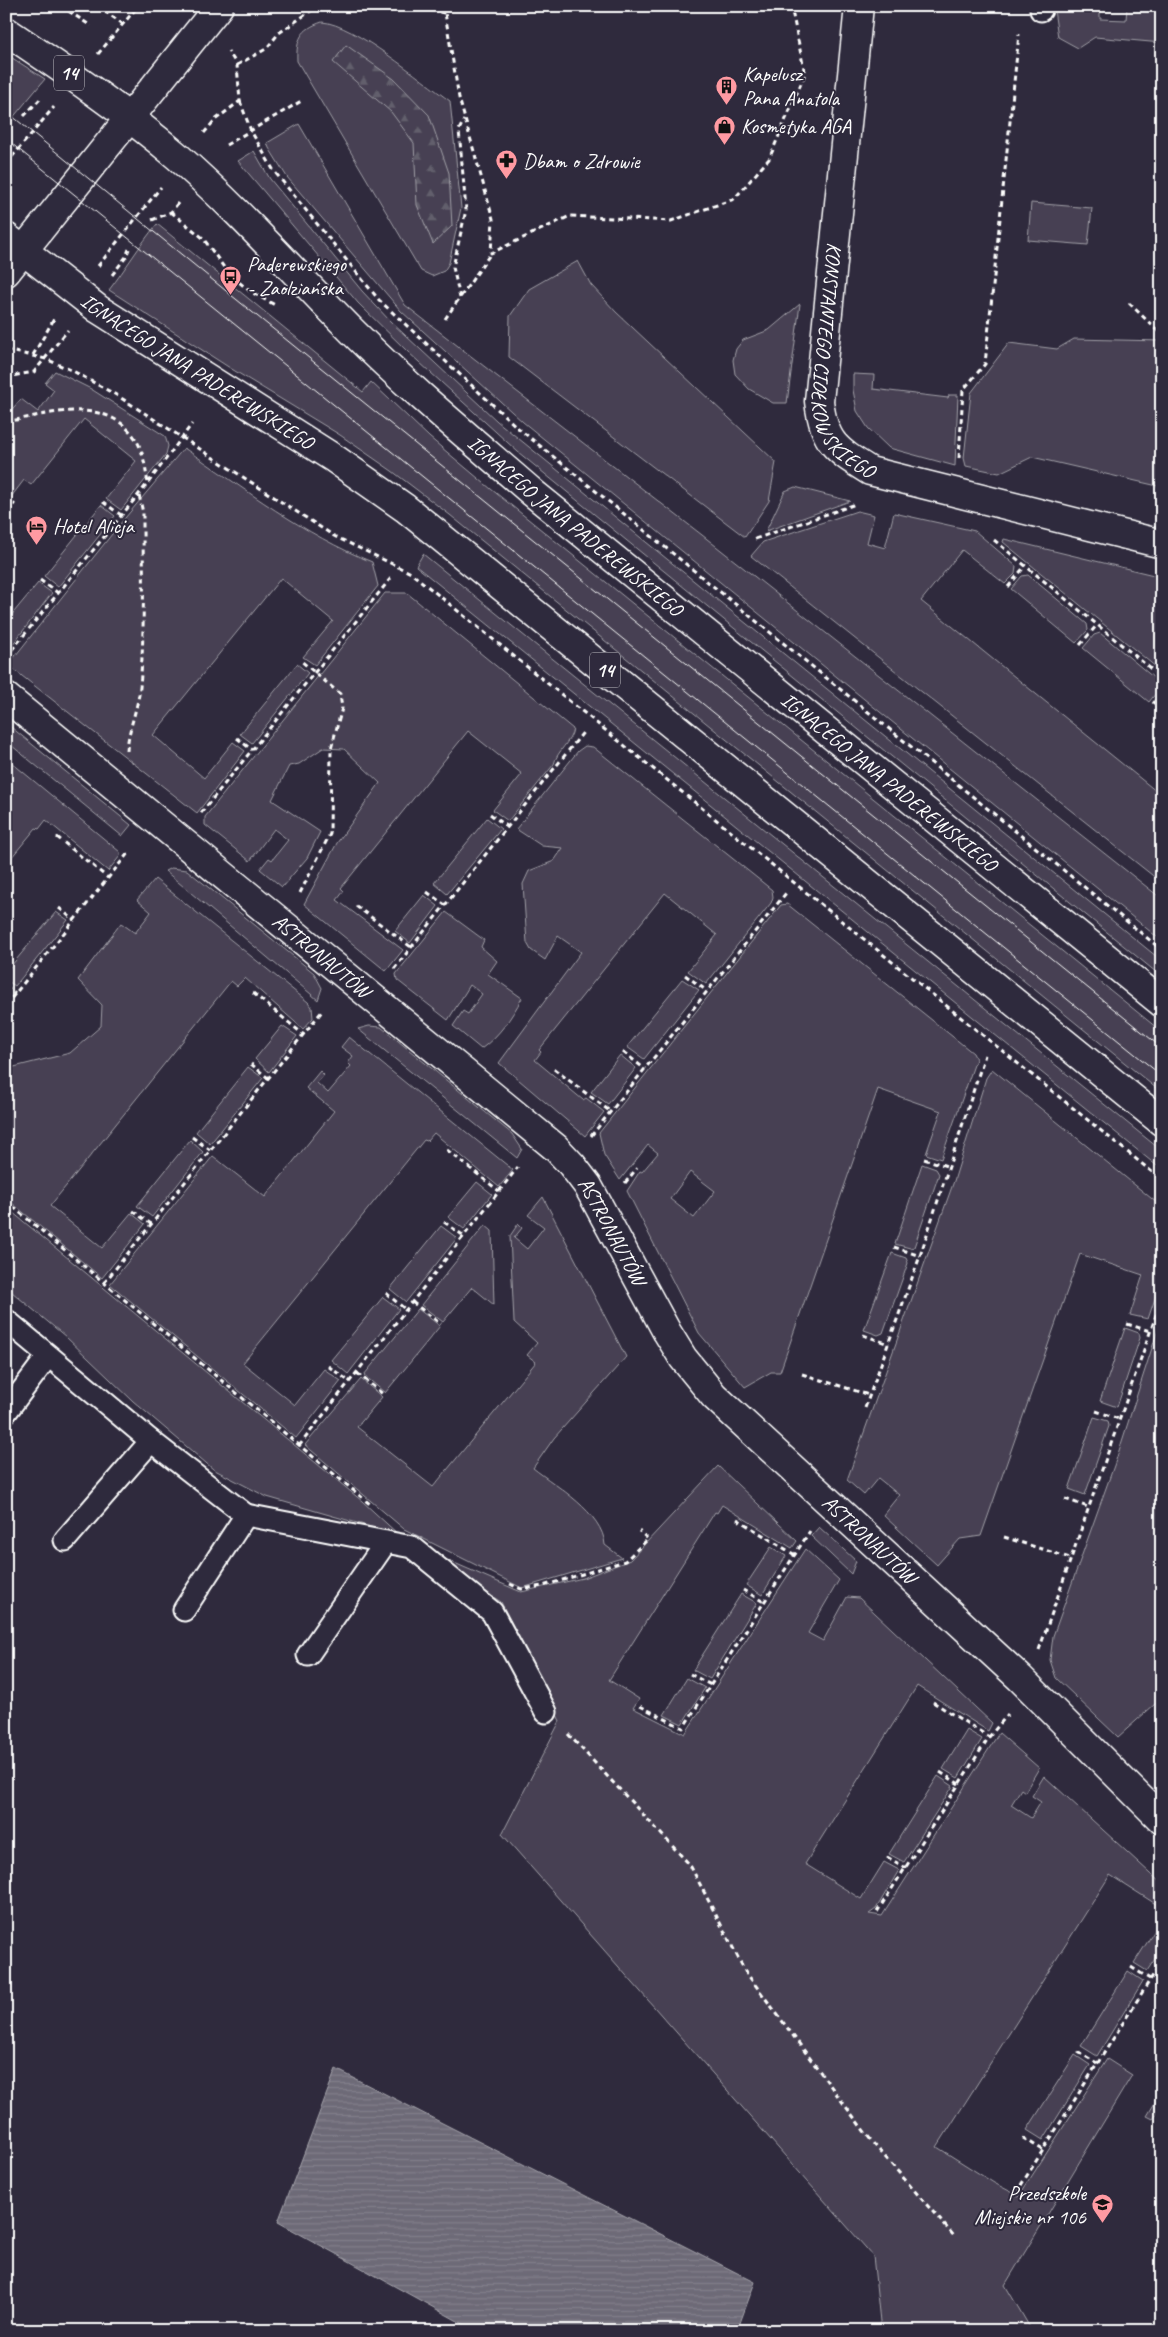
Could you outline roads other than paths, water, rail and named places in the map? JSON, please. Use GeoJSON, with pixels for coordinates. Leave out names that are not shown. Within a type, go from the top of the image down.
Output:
{"type":"FeatureCollection","features":[{"type":"Feature","properties":{"kind":"main road"},"geometry":{"type":"LineString","coordinates":[[6,272],[15,244],[129,118],[219,6]]}},
{"type":"Feature","properties":{"kind":"main road","name":"KONSTANTEGO CIOŁKOWSKIEGO"},"geometry":{"type":"LineString","coordinates":[[859,6],[819,401],[821,420],[830,441],[848,457],[870,471],[1162,544]]}},
{"type":"Feature","properties":{"kind":"main road","name":"IGNACEGO JANA PADEREWSKIEGO"},"geometry":{"type":"LineString","coordinates":[[6,31],[77,78],[200,177],[354,332],[447,420],[533,493],[1162,1003]]}},
{"type":"Feature","properties":{"kind":"main road","name":"IGNACEGO JANA PADEREWSKIEGO"},"geometry":{"type":"LineString","coordinates":[[15,244],[76,293],[129,330],[335,459],[405,508],[1162,1122]]}},
{"type":"Feature","properties":{"kind":"main road","name":"ASTRONAUTÓW"},"geometry":{"type":"LineString","coordinates":[[6,698],[548,1142],[572,1165],[588,1186],[666,1332],[682,1358],[714,1396],[1030,1688],[1162,1820]]}},
{"type":"Feature","properties":{"kind":"lane"},"geometry":{"type":"LineString","coordinates":[[6,1320],[151,1441],[246,1515],[412,1547],[492,1612],[546,1712]]}},
{"type":"Feature","properties":{"kind":"lane"},"geometry":{"type":"LineString","coordinates":[[6,1412],[48,1356]]}},
{"type":"Feature","properties":{"kind":"lane"},"geometry":{"type":"LineString","coordinates":[[65,1540],[151,1441]]}},
{"type":"Feature","properties":{"kind":"lane"},"geometry":{"type":"LineString","coordinates":[[184,1610],[246,1515]]}},
{"type":"Feature","properties":{"kind":"lane"},"geometry":{"type":"LineString","coordinates":[[308,1655],[386,1542]]}},
{"type":"Feature","properties":{"kind":"tram line"},"geometry":{"type":"LineString","coordinates":[[6,111],[1162,1048]]}},
{"type":"Feature","properties":{"kind":"tram line"},"geometry":{"type":"LineString","coordinates":[[6,139],[1162,1076]]}},
{"type":"Feature","properties":{"kind":"place","name":"Kapelusz Pana Anatola"},"geometry":{"type":"Point","coordinates":[727,105]}},
{"type":"Feature","properties":{"kind":"place","name":"Kosmetyka AGA"},"geometry":{"type":"Point","coordinates":[725,145]}},
{"type":"Feature","properties":{"kind":"place","name":"Dbam o Zdrowie"},"geometry":{"type":"Point","coordinates":[507,180]}},
{"type":"Feature","properties":{"kind":"place","name":"Paderewskiego - Zaolziańska"},"geometry":{"type":"Point","coordinates":[231,295]}},
{"type":"Feature","properties":{"kind":"place","name":"Hotel Alicja"},"geometry":{"type":"Point","coordinates":[37,545]}},
{"type":"Feature","properties":{"kind":"place","name":"Przedszkole Miejskie nr 106"},"geometry":{"type":"Point","coordinates":[1102,2224]}}]}
